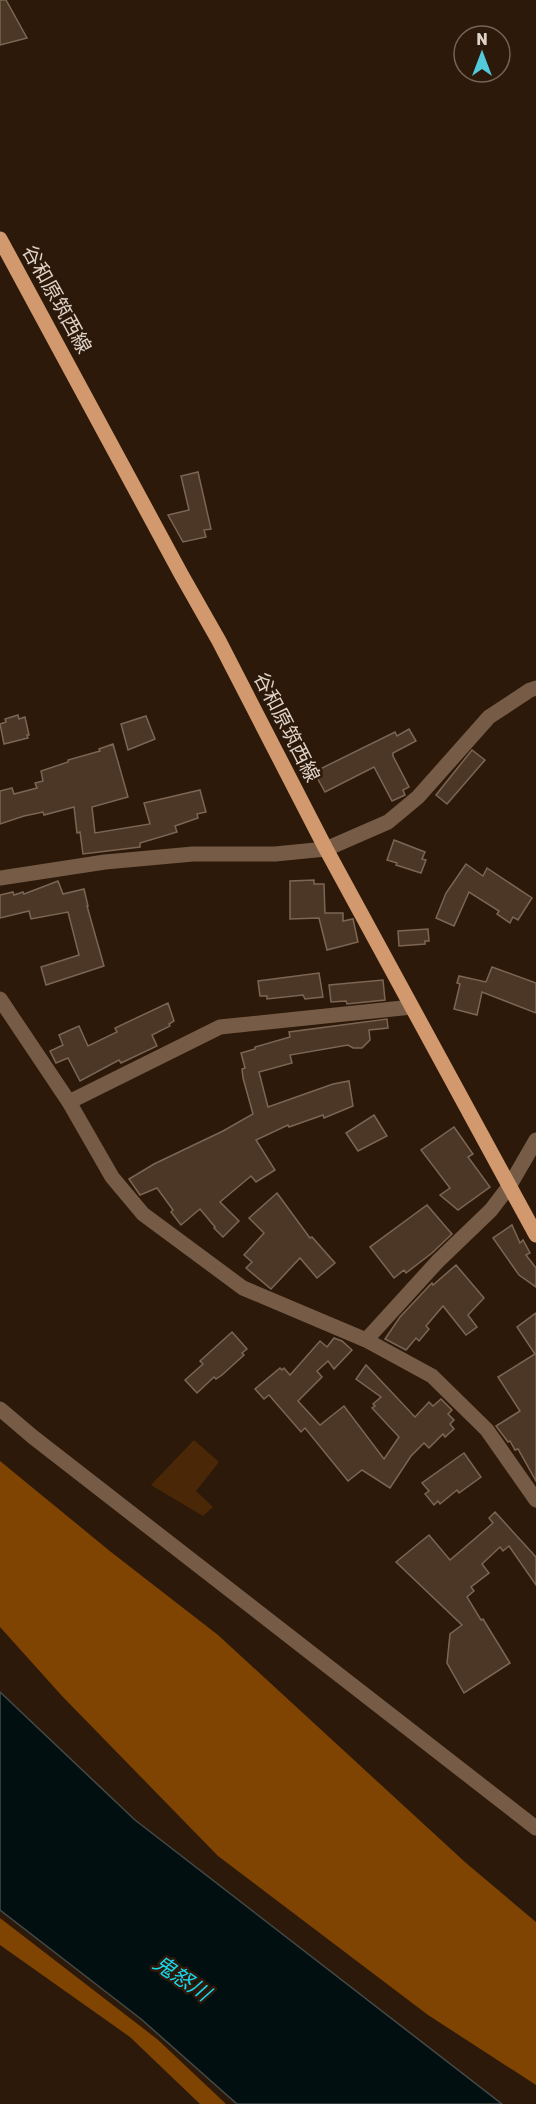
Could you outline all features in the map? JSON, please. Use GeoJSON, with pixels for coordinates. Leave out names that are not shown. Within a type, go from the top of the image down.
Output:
{"type":"FeatureCollection","features":[{"type":"Feature","properties":{"kind":"main road","name":"谷和原筑西線"},"geometry":{"type":"LineString","coordinates":[[0,239],[219,640],[326,849],[536,1235]]}},
{"type":"Feature","properties":{"kind":"street"},"geometry":{"type":"LineString","coordinates":[[0,878],[105,862],[193,854],[275,854],[326,849],[388,822],[418,797],[489,717],[536,688]]}},
{"type":"Feature","properties":{"kind":"street"},"geometry":{"type":"LineString","coordinates":[[0,999],[69,1102],[112,1177],[143,1214],[243,1288],[366,1340],[432,1376],[487,1430],[536,1500]]}},
{"type":"Feature","properties":{"kind":"street"},"geometry":{"type":"LineString","coordinates":[[69,1102],[220,1028],[412,1006]]}},
{"type":"Feature","properties":{"kind":"street"},"geometry":{"type":"LineString","coordinates":[[366,1340],[438,1261],[491,1210],[510,1185],[536,1140]]}},
{"type":"Feature","properties":{"kind":"street"},"geometry":{"type":"LineString","coordinates":[[0,1409],[536,1828]]}},
{"type":"Feature","properties":{"kind":"shaded area"},"geometry":{"type":"Polygon","coordinates":[[[194,1440],[219,1462],[196,1491],[213,1507],[203,1516],[151,1485],[194,1440]]]}},
{"type":"Feature","properties":{"kind":"shaded area"},"geometry":{"type":"Polygon","coordinates":[[[0,1461],[111,1552],[218,1635],[466,1863],[536,1922],[536,2085],[428,2015],[218,1856],[62,1696],[0,1627],[0,1461]]]}},
{"type":"Feature","properties":{"kind":"shaded area"},"geometry":{"type":"Polygon","coordinates":[[[0,1918],[157,2039],[226,2104],[200,2104],[130,2037],[0,1945],[0,1918]]]}},
{"type":"Feature","properties":{"kind":"water","name":"鬼怒川"},"geometry":{"type":"Polygon","coordinates":[[[0,1692],[135,1820],[502,2104],[237,2104],[141,2019],[0,1910],[0,1692]]]}},
{"type":"Feature","properties":{"kind":"building"},"geometry":{"type":"Polygon","coordinates":[[[0,0],[6,0],[27,38],[0,45],[0,0]]]}},
{"type":"Feature","properties":{"kind":"building"},"geometry":{"type":"Polygon","coordinates":[[[198,472],[211,529],[204,530],[206,537],[183,542],[168,515],[189,510],[181,476],[198,472]]]}},
{"type":"Feature","properties":{"kind":"building"},"geometry":{"type":"Polygon","coordinates":[[[18,715],[19,719],[25,717],[28,738],[4,744],[0,724],[6,722],[5,719],[18,715]]]}},
{"type":"Feature","properties":{"kind":"building"},"geometry":{"type":"Polygon","coordinates":[[[146,716],[155,739],[128,750],[121,724],[146,716]]]}},
{"type":"Feature","properties":{"kind":"building"},"geometry":{"type":"Polygon","coordinates":[[[409,729],[416,741],[393,753],[409,787],[403,790],[405,795],[392,801],[374,767],[325,792],[314,772],[395,732],[397,736],[409,729]]]}},
{"type":"Feature","properties":{"kind":"building"},"geometry":{"type":"Polygon","coordinates":[[[113,744],[128,797],[92,807],[95,833],[150,824],[144,803],[200,790],[206,812],[197,814],[198,818],[175,826],[177,832],[140,843],[140,847],[83,854],[80,832],[77,833],[74,807],[44,815],[43,812],[24,816],[0,824],[0,791],[12,788],[14,794],[37,788],[35,783],[43,781],[41,771],[100,751],[99,749],[113,744]]]}},
{"type":"Feature","properties":{"kind":"building"},"geometry":{"type":"Polygon","coordinates":[[[472,750],[485,760],[447,804],[436,795],[472,750]]]}},
{"type":"Feature","properties":{"kind":"building"},"geometry":{"type":"Polygon","coordinates":[[[394,840],[425,852],[422,859],[426,860],[421,873],[387,860],[394,840]]]}},
{"type":"Feature","properties":{"kind":"building"},"geometry":{"type":"Polygon","coordinates":[[[466,864],[483,876],[487,868],[532,898],[518,920],[513,917],[510,923],[497,914],[499,911],[469,892],[454,926],[436,918],[446,893],[466,864]]]}},
{"type":"Feature","properties":{"kind":"building"},"geometry":{"type":"Polygon","coordinates":[[[314,880],[314,884],[324,884],[325,913],[343,913],[343,921],[353,919],[358,942],[327,950],[319,918],[290,919],[290,881],[314,880]]]}},
{"type":"Feature","properties":{"kind":"building"},"geometry":{"type":"Polygon","coordinates":[[[58,881],[63,894],[84,889],[104,966],[46,985],[41,967],[79,955],[68,912],[31,919],[29,911],[0,918],[0,895],[13,892],[14,895],[23,892],[24,894],[58,881]]]}},
{"type":"Feature","properties":{"kind":"building"},"geometry":{"type":"Polygon","coordinates":[[[428,929],[429,941],[425,941],[425,944],[399,946],[398,931],[428,929]]]}},
{"type":"Feature","properties":{"kind":"building"},"geometry":{"type":"Polygon","coordinates":[[[492,967],[536,983],[536,1013],[482,992],[477,1015],[454,1009],[460,984],[457,983],[459,976],[486,982],[492,967]]]}},
{"type":"Feature","properties":{"kind":"building"},"geometry":{"type":"Polygon","coordinates":[[[319,973],[323,997],[305,999],[303,995],[267,999],[267,996],[260,996],[258,981],[319,973]]]}},
{"type":"Feature","properties":{"kind":"building"},"geometry":{"type":"Polygon","coordinates":[[[383,980],[385,1000],[347,1004],[346,1001],[331,1002],[329,985],[383,980]]]}},
{"type":"Feature","properties":{"kind":"building"},"geometry":{"type":"Polygon","coordinates":[[[168,1003],[174,1021],[169,1024],[170,1026],[152,1035],[157,1046],[121,1063],[119,1060],[80,1081],[68,1058],[56,1063],[50,1051],[63,1045],[59,1035],[79,1026],[88,1046],[117,1032],[115,1028],[168,1003]]]}},
{"type":"Feature","properties":{"kind":"building"},"geometry":{"type":"Polygon","coordinates":[[[387,1019],[388,1028],[369,1030],[370,1040],[362,1048],[353,1048],[348,1045],[290,1055],[292,1063],[259,1072],[268,1107],[333,1084],[349,1081],[353,1106],[324,1118],[323,1115],[289,1127],[288,1125],[256,1140],[275,1170],[256,1182],[251,1176],[220,1202],[239,1221],[223,1237],[200,1209],[181,1225],[157,1188],[140,1195],[129,1179],[253,1114],[243,1078],[242,1069],[245,1068],[241,1053],[290,1037],[289,1032],[387,1019]]]}},
{"type":"Feature","properties":{"kind":"building"},"geometry":{"type":"Polygon","coordinates":[[[374,1115],[387,1136],[358,1151],[346,1133],[374,1115]]]}},
{"type":"Feature","properties":{"kind":"building"},"geometry":{"type":"Polygon","coordinates":[[[454,1127],[473,1154],[468,1157],[490,1187],[458,1210],[440,1195],[450,1188],[421,1150],[454,1127]]]}},
{"type":"Feature","properties":{"kind":"building"},"geometry":{"type":"Polygon","coordinates":[[[277,1193],[310,1238],[312,1237],[335,1263],[317,1278],[300,1258],[271,1289],[246,1268],[252,1262],[244,1255],[264,1233],[249,1218],[277,1193]]]}},
{"type":"Feature","properties":{"kind":"building"},"geometry":{"type":"Polygon","coordinates":[[[427,1205],[452,1234],[406,1273],[404,1270],[394,1278],[370,1247],[427,1205]]]}},
{"type":"Feature","properties":{"kind":"building"},"geometry":{"type":"Polygon","coordinates":[[[512,1225],[520,1243],[523,1240],[530,1253],[526,1255],[536,1268],[536,1287],[519,1275],[493,1238],[512,1225]]]}},
{"type":"Feature","properties":{"kind":"building"},"geometry":{"type":"Polygon","coordinates":[[[456,1265],[484,1298],[468,1315],[477,1327],[466,1335],[443,1306],[426,1326],[429,1329],[419,1341],[416,1338],[406,1350],[385,1339],[400,1317],[429,1286],[456,1265]]]}},
{"type":"Feature","properties":{"kind":"building"},"geometry":{"type":"Polygon","coordinates":[[[536,1313],[536,1481],[518,1449],[515,1450],[496,1426],[520,1411],[498,1377],[535,1354],[517,1327],[536,1313]]]}},
{"type":"Feature","properties":{"kind":"building"},"geometry":{"type":"Polygon","coordinates":[[[232,1332],[247,1349],[242,1353],[244,1355],[197,1393],[185,1380],[203,1364],[200,1361],[232,1332]]]}},
{"type":"Feature","properties":{"kind":"building"},"geometry":{"type":"Polygon","coordinates":[[[334,1338],[342,1341],[352,1350],[334,1369],[328,1361],[317,1371],[322,1377],[298,1401],[320,1425],[344,1406],[384,1459],[399,1437],[372,1408],[381,1397],[356,1379],[366,1365],[415,1417],[429,1402],[433,1406],[441,1399],[452,1410],[448,1414],[454,1420],[450,1424],[454,1429],[445,1437],[443,1434],[429,1448],[424,1443],[411,1456],[390,1488],[362,1470],[348,1481],[305,1428],[301,1432],[269,1395],[264,1399],[255,1389],[280,1368],[282,1370],[284,1368],[290,1375],[320,1341],[327,1347],[334,1338]]]}},
{"type":"Feature","properties":{"kind":"building"},"geometry":{"type":"Polygon","coordinates":[[[464,1453],[481,1477],[459,1493],[457,1490],[440,1504],[438,1501],[434,1505],[425,1494],[429,1491],[422,1483],[464,1453]]]}},
{"type":"Feature","properties":{"kind":"building"},"geometry":{"type":"Polygon","coordinates":[[[495,1512],[536,1557],[536,1585],[509,1546],[503,1551],[500,1547],[482,1564],[489,1573],[471,1587],[474,1591],[467,1597],[510,1663],[464,1693],[447,1663],[450,1634],[462,1625],[396,1562],[429,1535],[450,1560],[493,1523],[489,1518],[495,1512]]]}}]}
